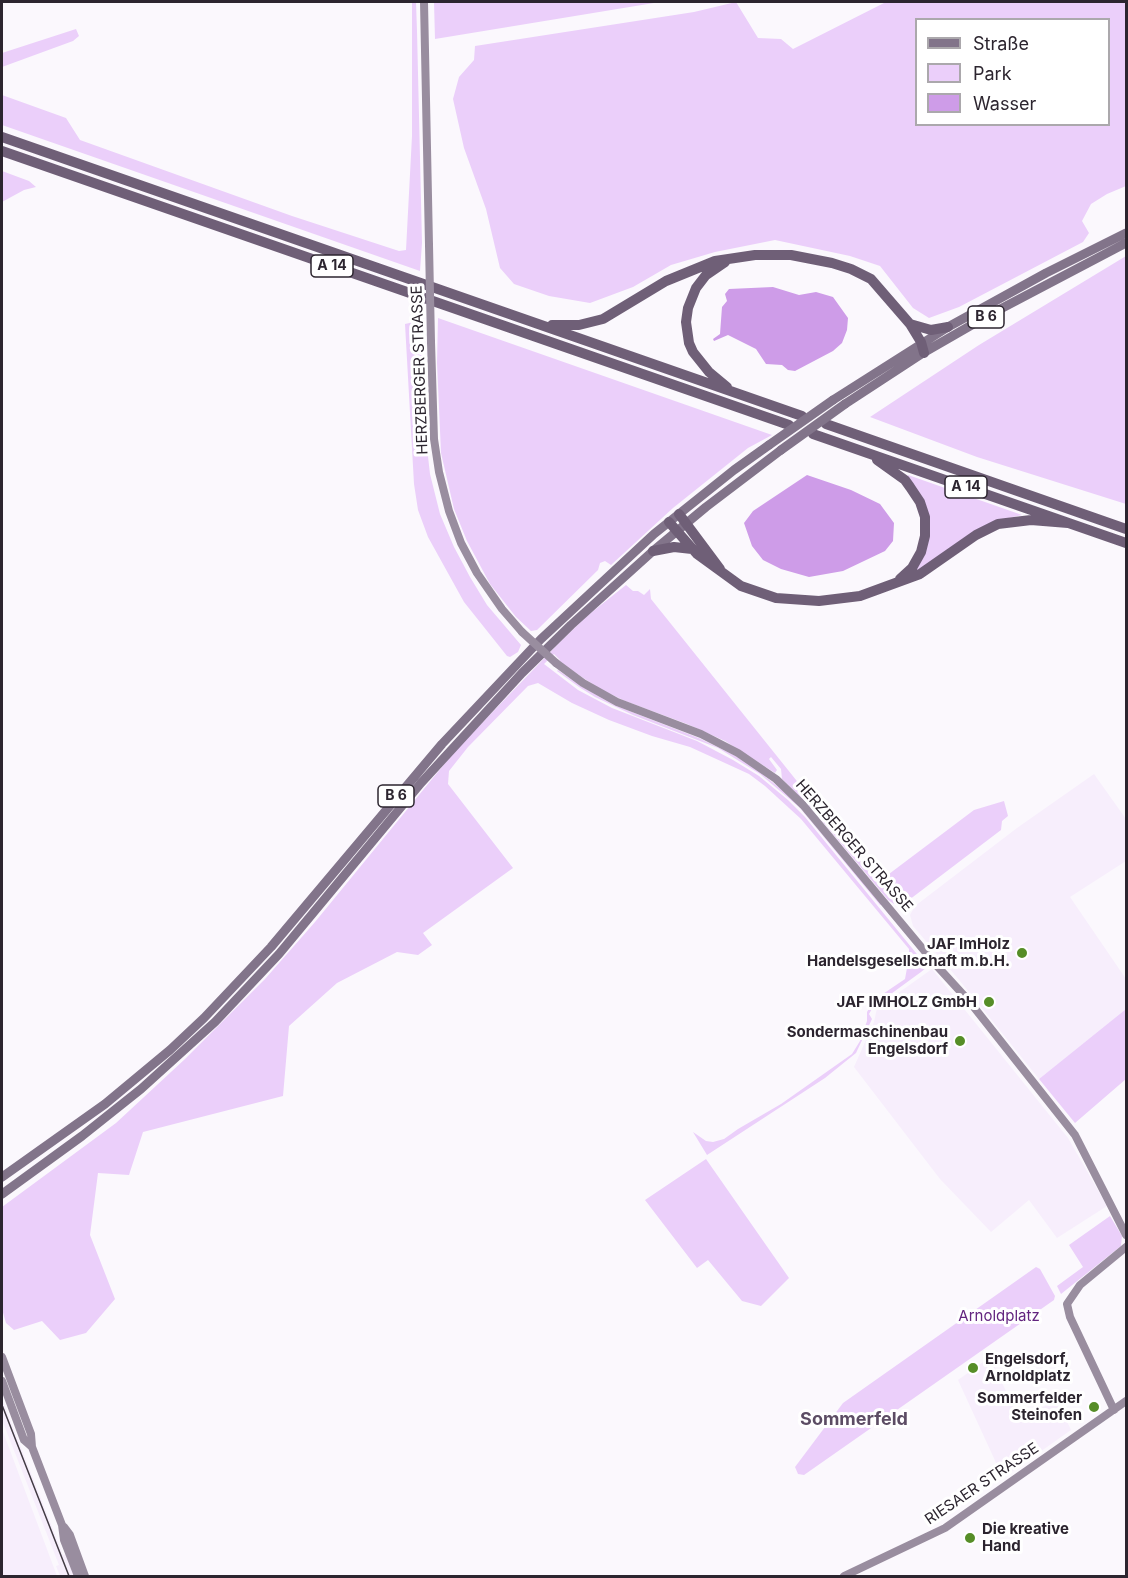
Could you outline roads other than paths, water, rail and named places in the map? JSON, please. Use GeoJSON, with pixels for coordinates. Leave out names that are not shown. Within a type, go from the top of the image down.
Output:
{"type":"FeatureCollection","features":[{"type":"Feature","properties":{"kind":"highway","name":"A 14"},"geometry":{"type":"LineString","coordinates":[[2,137],[802,416]]}},
{"type":"Feature","properties":{"kind":"highway","name":"A 14"},"geometry":{"type":"LineString","coordinates":[[2,151],[789,425]]}},
{"type":"Feature","properties":{"kind":"highway"},"geometry":{"type":"LineString","coordinates":[[536,324],[579,326],[603,319],[681,273],[715,261],[755,255],[783,254],[824,261],[862,274],[876,284],[910,324],[921,349]]}},
{"type":"Feature","properties":{"kind":"highway"},"geometry":{"type":"LineString","coordinates":[[733,259],[717,266],[696,288],[688,308],[686,322],[689,343],[699,360],[718,381],[735,393]]}},
{"type":"Feature","properties":{"kind":"highway"},"geometry":{"type":"LineString","coordinates":[[887,297],[921,349]]}},
{"type":"Feature","properties":{"kind":"highway"},"geometry":{"type":"LineString","coordinates":[[910,324],[931,330],[948,327]]}},
{"type":"Feature","properties":{"kind":"highway","name":"A 14"},"geometry":{"type":"LineString","coordinates":[[826,424],[1126,529]]}},
{"type":"Feature","properties":{"kind":"highway","name":"A 14"},"geometry":{"type":"LineString","coordinates":[[813,434],[1126,543]]}},
{"type":"Feature","properties":{"kind":"highway"},"geometry":{"type":"LineString","coordinates":[[864,451],[905,480],[917,497],[924,517],[925,536],[918,558],[908,572],[893,584]]}},
{"type":"Feature","properties":{"kind":"highway"},"geometry":{"type":"LineString","coordinates":[[679,514],[721,572]]}},
{"type":"Feature","properties":{"kind":"highway"},"geometry":{"type":"LineString","coordinates":[[669,522],[692,549],[750,591],[790,600],[819,601],[860,596],[920,574],[976,535],[998,524],[1031,520],[1068,523]]}},
{"type":"Feature","properties":{"kind":"highway"},"geometry":{"type":"LineString","coordinates":[[653,551],[674,547],[692,549]]}},
{"type":"Feature","properties":{"kind":"main road","name":"HERZBERGER STRASSE"},"geometry":{"type":"LineString","coordinates":[[424,2],[431,342],[436,454],[449,511],[461,543],[477,573],[501,609],[522,632],[556,663],[598,693],[716,741],[776,779],[803,804],[937,966],[969,1001],[1075,1135],[1126,1235]]}},
{"type":"Feature","properties":{"kind":"main road","name":"B 6"},"geometry":{"type":"LineString","coordinates":[[2,1194],[63,1151],[107,1116],[156,1076],[215,1022],[279,954],[421,783],[497,698],[571,625],[653,551],[781,450],[948,327],[1054,268],[1126,233]]}},
{"type":"Feature","properties":{"kind":"main road","name":"B 6"},"geometry":{"type":"LineString","coordinates":[[2,1177],[105,1104],[161,1058],[204,1018],[271,947],[400,792],[490,691],[541,639],[669,522],[833,400],[921,349],[1126,243]]}},
{"type":"Feature","properties":{"kind":"main road"},"geometry":{"type":"LineString","coordinates":[[1114,1410],[1070,1317],[1067,1304],[1080,1285],[1126,1247]]}},
{"type":"Feature","properties":{"kind":"main road"},"geometry":{"type":"LineString","coordinates":[[2,1358],[31,1434],[32,1447],[62,1525],[64,1540],[78,1576]]}},
{"type":"Feature","properties":{"kind":"main road"},"geometry":{"type":"LineString","coordinates":[[2,1381],[24,1440],[32,1447]]}},
{"type":"Feature","properties":{"kind":"main road","name":"RIESAER STRASSE"},"geometry":{"type":"LineString","coordinates":[[844,1576],[945,1528],[1126,1401]]}},
{"type":"Feature","properties":{"kind":"main road"},"geometry":{"type":"LineString","coordinates":[[62,1525],[70,1535],[85,1576]]}},
{"type":"Feature","properties":{"kind":"water"},"geometry":{"type":"Polygon","coordinates":[[[773,287],[799,295],[816,292],[833,297],[848,318],[847,330],[842,343],[833,351],[795,371],[788,370],[782,365],[766,364],[756,349],[728,335],[714,341],[713,339],[720,334],[722,307],[727,301],[725,294],[729,289],[773,287]]]}},
{"type":"Feature","properties":{"kind":"water"},"geometry":{"type":"Polygon","coordinates":[[[807,475],[851,490],[880,504],[894,523],[893,541],[885,551],[843,571],[809,577],[781,569],[763,560],[752,546],[744,523],[753,511],[807,475]]]}},
{"type":"Feature","properties":{"kind":"tram line"},"geometry":{"type":"LineString","coordinates":[[2,1405],[69,1576]]}},
{"type":"Feature","properties":{"kind":"place","name":"JAF ImHolz Handelsgesellschaft m.b.H."},"geometry":{"type":"Point","coordinates":[1022,953]}},
{"type":"Feature","properties":{"kind":"place","name":"JAF IMHOLZ GmbH"},"geometry":{"type":"Point","coordinates":[989,1002]}},
{"type":"Feature","properties":{"kind":"place","name":"Sondermaschinenbau Engelsdorf"},"geometry":{"type":"Point","coordinates":[960,1041]}},
{"type":"Feature","properties":{"kind":"place","name":"Engelsdorf, Arnoldplatz"},"geometry":{"type":"Point","coordinates":[973,1368]}},
{"type":"Feature","properties":{"kind":"place","name":"Sommerfelder Steinofen"},"geometry":{"type":"Point","coordinates":[1094,1407]}},
{"type":"Feature","properties":{"kind":"place","name":"Die kreative Hand"},"geometry":{"type":"Point","coordinates":[970,1538]}},
{"type":"Feature","properties":{"kind":"district","name":"Sommerfeld"},"geometry":{"type":"Point","coordinates":[854,1420]}},
{"type":"Feature","properties":{"kind":"park label","name":"Arnoldplatz"},"geometry":{"type":"Point","coordinates":[999,1316]}}]}
